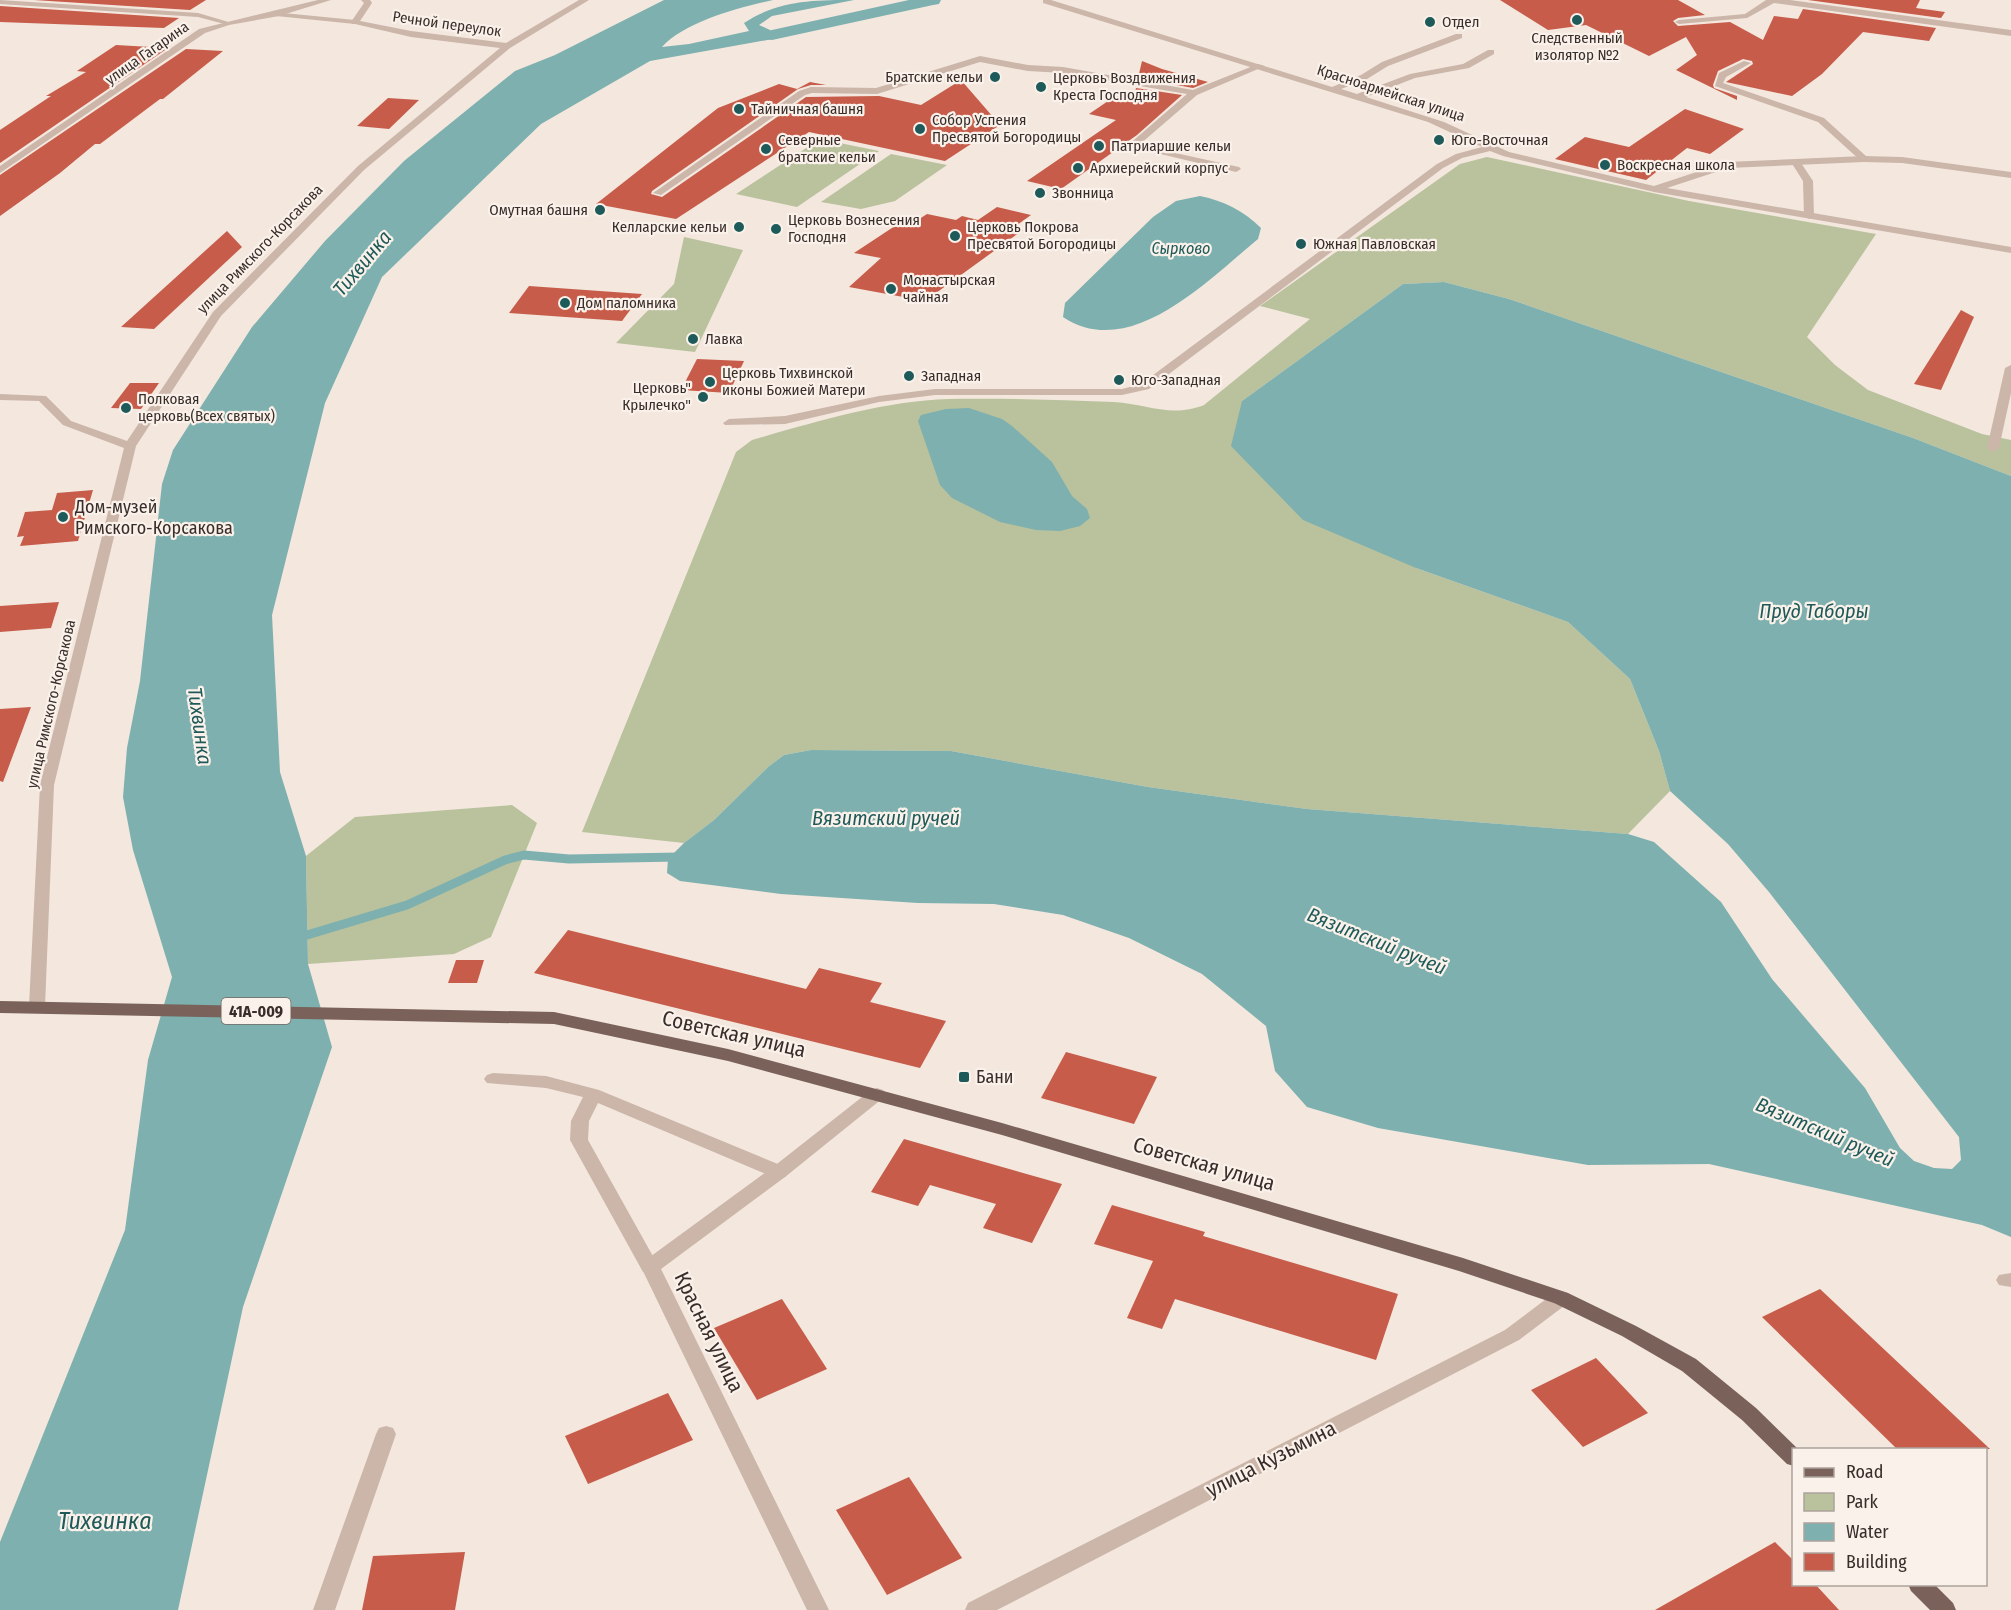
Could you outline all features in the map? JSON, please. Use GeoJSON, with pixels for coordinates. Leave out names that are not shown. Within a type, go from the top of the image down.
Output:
{"type":"FeatureCollection","features":[{"type":"Feature","properties":{"kind":"main road","name":"41А-009"},"geometry":{"type":"LineString","coordinates":[[0,1007],[37,1006]]}},
{"type":"Feature","properties":{"kind":"main road","name":"Советская улица"},"geometry":{"type":"LineString","coordinates":[[37,1006],[554,1018],[728,1055],[877,1094],[1463,1265],[1561,1298],[1629,1331],[1689,1365],[1749,1414],[1792,1456]]}},
{"type":"Feature","properties":{"kind":"main road"},"geometry":{"type":"LineString","coordinates":[[1921,1586],[1945,1610]]}},
{"type":"Feature","properties":{"kind":"street","name":"улица Гагарина"},"geometry":{"type":"LineString","coordinates":[[0,170],[202,31],[327,0]]}},
{"type":"Feature","properties":{"kind":"street"},"geometry":{"type":"LineString","coordinates":[[355,22],[368,3],[365,0]]}},
{"type":"Feature","properties":{"kind":"street","name":"улица Римского-Корсакова"},"geometry":{"type":"LineString","coordinates":[[37,1006],[47,784],[130,446],[217,314],[361,168],[507,46],[585,0]]}},
{"type":"Feature","properties":{"kind":"street"},"geometry":{"type":"LineString","coordinates":[[1679,22],[1747,16],[1763,4],[1773,0],[2011,33]]}},
{"type":"Feature","properties":{"kind":"street","name":"Красноармейская улица"},"geometry":{"type":"LineString","coordinates":[[1046,1],[1261,66],[1454,128],[1489,148],[1526,159],[1654,189],[2011,250]]}},
{"type":"Feature","properties":{"kind":"street"},"geometry":{"type":"LineString","coordinates":[[0,2],[198,15],[228,23]]}},
{"type":"Feature","properties":{"kind":"street","name":"Речной переулок"},"geometry":{"type":"LineString","coordinates":[[276,14],[355,22],[411,34],[507,46]]}},
{"type":"Feature","properties":{"kind":"street"},"geometry":{"type":"LineString","coordinates":[[1334,89],[1364,77],[1385,64],[1459,36]]}},
{"type":"Feature","properties":{"kind":"street"},"geometry":{"type":"LineString","coordinates":[[1358,97],[1413,76],[1466,66],[1491,52]]}},
{"type":"Feature","properties":{"kind":"street"},"geometry":{"type":"LineString","coordinates":[[658,193],[802,93],[811,90],[877,91],[980,59],[1028,68],[1079,72],[1194,93]]}},
{"type":"Feature","properties":{"kind":"street"},"geometry":{"type":"LineString","coordinates":[[1748,63],[1722,75],[1718,84],[1821,120],[1864,159]]}},
{"type":"Feature","properties":{"kind":"street"},"geometry":{"type":"LineString","coordinates":[[1236,169],[1132,146],[1194,93],[1261,66]]}},
{"type":"Feature","properties":{"kind":"street"},"geometry":{"type":"LineString","coordinates":[[729,423],[785,420],[879,399],[934,392],[1122,392],[1145,387],[1440,166],[1459,156],[1489,148]]}},
{"type":"Feature","properties":{"kind":"street"},"geometry":{"type":"LineString","coordinates":[[1654,189],[1727,165],[1864,159],[1902,160],[2011,175]]}},
{"type":"Feature","properties":{"kind":"street"},"geometry":{"type":"LineString","coordinates":[[1796,162],[1808,181],[1809,216]]}},
{"type":"Feature","properties":{"kind":"street"},"geometry":{"type":"LineString","coordinates":[[1993,448],[2011,368]]}},
{"type":"Feature","properties":{"kind":"street"},"geometry":{"type":"LineString","coordinates":[[0,397],[42,398],[67,423],[130,446]]}},
{"type":"Feature","properties":{"kind":"street"},"geometry":{"type":"LineString","coordinates":[[493,1079],[546,1082],[593,1095],[779,1172]]}},
{"type":"Feature","properties":{"kind":"street","name":"Красная улица"},"geometry":{"type":"LineString","coordinates":[[818,1610],[650,1267],[779,1172],[877,1094]]}},
{"type":"Feature","properties":{"kind":"street"},"geometry":{"type":"LineString","coordinates":[[593,1095],[579,1120],[579,1140],[650,1267]]}},
{"type":"Feature","properties":{"kind":"street","name":"улица Кузьмина"},"geometry":{"type":"LineString","coordinates":[[976,1610],[1512,1335],[1561,1298]]}},
{"type":"Feature","properties":{"kind":"street"},"geometry":{"type":"LineString","coordinates":[[324,1610],[386,1434]]}},
{"type":"Feature","properties":{"kind":"green space"},"geometry":{"type":"Polygon","coordinates":[[[820,139],[879,151],[797,207],[736,194],[820,139]]]}},
{"type":"Feature","properties":{"kind":"green space"},"geometry":{"type":"Polygon","coordinates":[[[891,154],[947,165],[895,201],[861,209],[821,202],[891,154]]]}},
{"type":"Feature","properties":{"kind":"green space"},"geometry":{"type":"Polygon","coordinates":[[[1487,157],[1689,201],[1876,234],[1807,337],[1835,365],[1868,390],[1982,434],[2011,440],[2011,476],[1913,438],[1509,299],[1444,282],[1403,284],[1242,401],[1416,568],[1568,622],[1630,679],[1659,751],[1670,791],[1628,834],[1307,809],[1148,787],[951,751],[811,750],[784,755],[768,767],[714,820],[684,843],[582,832],[736,452],[752,440],[849,413],[899,404],[949,399],[1114,402],[1170,410],[1192,409],[1204,405],[1310,319],[1260,306],[1460,164],[1487,157]]]}},
{"type":"Feature","properties":{"kind":"green space"},"geometry":{"type":"Polygon","coordinates":[[[684,237],[743,250],[695,352],[616,343],[674,284],[684,237]]]}},
{"type":"Feature","properties":{"kind":"green space"},"geometry":{"type":"Polygon","coordinates":[[[512,805],[537,823],[491,937],[454,954],[308,964],[306,856],[355,817],[512,805]]]}},
{"type":"Feature","properties":{"kind":"water","name":"Тихвинка"},"geometry":{"type":"Polygon","coordinates":[[[664,0],[773,0],[729,11],[698,23],[672,38],[662,47],[689,44],[749,31],[744,23],[757,15],[784,6],[811,1],[854,0],[772,16],[759,25],[770,30],[773,39],[650,61],[541,124],[382,277],[325,403],[272,615],[280,772],[306,856],[308,964],[332,1047],[243,1307],[178,1610],[0,1610],[0,1542],[125,1230],[148,1060],[172,977],[133,850],[123,797],[127,748],[140,681],[162,484],[173,450],[252,327],[325,241],[404,161],[515,71],[555,55],[664,0]]]}},
{"type":"Feature","properties":{"kind":"water","name":"Сырково"},"geometry":{"type":"Polygon","coordinates":[[[1200,196],[1225,204],[1248,217],[1261,228],[1258,239],[1192,294],[1141,323],[1115,330],[1089,328],[1063,317],[1065,303],[1153,217],[1176,201],[1200,196]]]}},
{"type":"Feature","properties":{"kind":"water"},"geometry":{"type":"Polygon","coordinates":[[[1444,282],[1509,299],[1913,438],[2011,476],[2011,1237],[1982,1225],[1709,1164],[1588,1165],[1378,1128],[1307,1107],[1275,1071],[1266,1026],[1202,974],[1129,938],[1063,915],[994,904],[918,903],[781,894],[680,881],[667,873],[668,859],[684,843],[714,820],[768,767],[784,755],[811,750],[951,751],[1148,787],[1307,809],[1628,834],[1654,842],[1721,902],[1772,979],[1865,1088],[1900,1148],[1914,1161],[1934,1168],[1952,1169],[1961,1160],[1959,1137],[1769,892],[1728,844],[1670,791],[1659,751],[1630,679],[1568,622],[1416,568],[1303,520],[1231,446],[1242,401],[1403,284],[1444,282]]]}},
{"type":"Feature","properties":{"kind":"water"},"geometry":{"type":"Polygon","coordinates":[[[969,408],[1002,419],[1052,462],[1072,496],[1087,509],[1090,518],[1080,526],[1060,531],[1036,530],[1000,522],[952,498],[940,485],[918,421],[921,415],[946,409],[969,408]]]}},
{"type":"Feature","properties":{"kind":"building"},"geometry":{"type":"Polygon","coordinates":[[[34,0],[206,0],[190,10],[34,0]]]}},
{"type":"Feature","properties":{"kind":"building"},"geometry":{"type":"Polygon","coordinates":[[[1500,0],[1678,0],[1705,15],[1678,18],[1673,21],[1678,26],[1730,22],[1763,40],[1774,16],[1798,19],[1803,9],[1936,28],[1929,41],[1863,32],[1822,74],[1792,96],[1726,82],[1753,64],[1752,61],[1743,59],[1718,71],[1713,85],[1714,88],[1737,96],[1737,100],[1676,70],[1697,55],[1686,37],[1649,56],[1586,25],[1548,30],[1500,0]]]}},
{"type":"Feature","properties":{"kind":"building"},"geometry":{"type":"Polygon","coordinates":[[[1808,0],[1920,0],[1916,8],[1945,12],[1941,18],[1808,0]]]}},
{"type":"Feature","properties":{"kind":"building"},"geometry":{"type":"Polygon","coordinates":[[[0,6],[179,18],[164,28],[0,22],[0,6]]]}},
{"type":"Feature","properties":{"kind":"building"},"geometry":{"type":"Polygon","coordinates":[[[116,45],[168,48],[0,163],[0,130],[51,96],[46,96],[86,72],[77,71],[116,45]]]}},
{"type":"Feature","properties":{"kind":"building"},"geometry":{"type":"Polygon","coordinates":[[[186,49],[223,51],[163,99],[100,144],[95,144],[60,173],[0,216],[0,175],[186,49]]]}},
{"type":"Feature","properties":{"kind":"building"},"geometry":{"type":"Polygon","coordinates":[[[1142,61],[1208,82],[1193,88],[1138,78],[1142,61]]]}},
{"type":"Feature","properties":{"kind":"building"},"geometry":{"type":"Polygon","coordinates":[[[961,80],[1000,125],[945,161],[809,132],[676,219],[596,204],[718,108],[779,84],[797,89],[810,82],[826,85],[811,85],[798,89],[652,191],[651,194],[662,197],[806,97],[879,96],[921,105],[961,80]]]}},
{"type":"Feature","properties":{"kind":"building","name":"Патриаршие кельи"},"geometry":{"type":"Polygon","coordinates":[[[1136,88],[1182,95],[1137,135],[1061,189],[1027,181],[1116,120],[1089,114],[1117,95],[1134,98],[1136,88]]]}},
{"type":"Feature","properties":{"kind":"building"},"geometry":{"type":"Polygon","coordinates":[[[388,98],[419,100],[389,129],[357,126],[388,98]]]}},
{"type":"Feature","properties":{"kind":"building"},"geometry":{"type":"Polygon","coordinates":[[[1685,109],[1744,129],[1710,154],[1687,148],[1646,180],[1555,159],[1585,137],[1629,147],[1685,109]]]}},
{"type":"Feature","properties":{"kind":"building"},"geometry":{"type":"Polygon","coordinates":[[[997,207],[1031,215],[1013,228],[1023,230],[925,301],[849,287],[881,258],[854,253],[901,222],[910,225],[927,214],[956,220],[962,216],[978,220],[997,207]]]}},
{"type":"Feature","properties":{"kind":"building"},"geometry":{"type":"Polygon","coordinates":[[[227,231],[242,247],[154,329],[121,327],[227,231]]]}},
{"type":"Feature","properties":{"kind":"building"},"geometry":{"type":"Polygon","coordinates":[[[529,286],[642,294],[622,321],[509,313],[529,286]]]}},
{"type":"Feature","properties":{"kind":"building"},"geometry":{"type":"Polygon","coordinates":[[[1961,310],[1974,317],[1941,390],[1914,384],[1961,310]]]}},
{"type":"Feature","properties":{"kind":"building","name":"Церковь Тихвинской иконы Божией Матери"},"geometry":{"type":"Polygon","coordinates":[[[697,359],[744,361],[729,393],[681,390],[697,359]]]}},
{"type":"Feature","properties":{"kind":"building"},"geometry":{"type":"Polygon","coordinates":[[[130,383],[159,383],[141,409],[111,408],[130,383]]]}},
{"type":"Feature","properties":{"kind":"building"},"geometry":{"type":"Polygon","coordinates":[[[93,490],[78,541],[20,546],[24,536],[17,537],[25,512],[52,510],[57,493],[93,490]]]}},
{"type":"Feature","properties":{"kind":"building"},"geometry":{"type":"Polygon","coordinates":[[[59,602],[51,628],[0,632],[0,606],[59,602]]]}},
{"type":"Feature","properties":{"kind":"building"},"geometry":{"type":"Polygon","coordinates":[[[31,707],[3,782],[0,781],[0,709],[31,707]]]}},
{"type":"Feature","properties":{"kind":"building"},"geometry":{"type":"Polygon","coordinates":[[[568,930],[806,989],[819,968],[882,983],[870,1002],[946,1021],[920,1068],[534,973],[568,930]]]}},
{"type":"Feature","properties":{"kind":"building"},"geometry":{"type":"Polygon","coordinates":[[[456,960],[484,960],[477,983],[448,983],[456,960]]]}},
{"type":"Feature","properties":{"kind":"building"},"geometry":{"type":"Polygon","coordinates":[[[1066,1052],[1157,1077],[1134,1124],[1041,1098],[1066,1052]]]}},
{"type":"Feature","properties":{"kind":"building"},"geometry":{"type":"Polygon","coordinates":[[[904,1139],[1062,1184],[1032,1243],[983,1228],[996,1204],[930,1185],[918,1206],[871,1192],[904,1139]]]}},
{"type":"Feature","properties":{"kind":"building"},"geometry":{"type":"Polygon","coordinates":[[[1112,1205],[1205,1232],[1203,1236],[1398,1294],[1376,1360],[1175,1299],[1162,1329],[1127,1318],[1153,1261],[1094,1244],[1112,1205]]]}},
{"type":"Feature","properties":{"kind":"building"},"geometry":{"type":"Polygon","coordinates":[[[1820,1289],[1990,1449],[1896,1448],[1762,1317],[1820,1289]]]}},
{"type":"Feature","properties":{"kind":"building"},"geometry":{"type":"Polygon","coordinates":[[[782,1299],[827,1369],[757,1400],[714,1328],[782,1299]]]}},
{"type":"Feature","properties":{"kind":"building"},"geometry":{"type":"Polygon","coordinates":[[[1596,1358],[1648,1413],[1583,1447],[1531,1390],[1596,1358]]]}},
{"type":"Feature","properties":{"kind":"building"},"geometry":{"type":"Polygon","coordinates":[[[668,1393],[693,1440],[588,1484],[565,1436],[668,1393]]]}},
{"type":"Feature","properties":{"kind":"building"},"geometry":{"type":"Polygon","coordinates":[[[909,1477],[962,1558],[887,1595],[836,1510],[909,1477]]]}},
{"type":"Feature","properties":{"kind":"building"},"geometry":{"type":"Polygon","coordinates":[[[1775,1542],[1792,1559],[1792,1586],[1817,1586],[1839,1610],[1655,1610],[1775,1542]]]}},
{"type":"Feature","properties":{"kind":"building"},"geometry":{"type":"Polygon","coordinates":[[[465,1552],[455,1610],[362,1610],[373,1556],[465,1552]]]}},
{"type":"Feature","properties":{"kind":"waterway"},"geometry":{"type":"LineString","coordinates":[[772,35],[933,0]]}},
{"type":"Feature","properties":{"kind":"waterway"},"geometry":{"type":"LineString","coordinates":[[297,938],[407,905],[505,860],[524,855],[569,859],[679,857]]}},
{"type":"Feature","properties":{"kind":"place","name":"Следственный изолятор №2"},"geometry":{"type":"Point","coordinates":[1577,20]}},
{"type":"Feature","properties":{"kind":"place","name":"Отдел"},"geometry":{"type":"Point","coordinates":[1430,22]}},
{"type":"Feature","properties":{"kind":"place","name":"Братские кельи"},"geometry":{"type":"Point","coordinates":[995,77]}},
{"type":"Feature","properties":{"kind":"place","name":"Церковь Воздвижения Креста Господня"},"geometry":{"type":"Point","coordinates":[1041,87]}},
{"type":"Feature","properties":{"kind":"place","name":"Тайничная башня"},"geometry":{"type":"Point","coordinates":[739,109]}},
{"type":"Feature","properties":{"kind":"place","name":"Собор Успения Пресвятой Богородицы"},"geometry":{"type":"Point","coordinates":[920,129]}},
{"type":"Feature","properties":{"kind":"place","name":"Юго-Восточная"},"geometry":{"type":"Point","coordinates":[1439,140]}},
{"type":"Feature","properties":{"kind":"place","name":"Патриаршие кельи"},"geometry":{"type":"Point","coordinates":[1099,146]}},
{"type":"Feature","properties":{"kind":"place","name":"Северные братские кельи"},"geometry":{"type":"Point","coordinates":[766,149]}},
{"type":"Feature","properties":{"kind":"place","name":"Воскресная школа"},"geometry":{"type":"Point","coordinates":[1605,165]}},
{"type":"Feature","properties":{"kind":"place","name":"Архиерейский корпус"},"geometry":{"type":"Point","coordinates":[1078,168]}},
{"type":"Feature","properties":{"kind":"place","name":"Звонница"},"geometry":{"type":"Point","coordinates":[1040,193]}},
{"type":"Feature","properties":{"kind":"place","name":"Омутная башня"},"geometry":{"type":"Point","coordinates":[600,210]}},
{"type":"Feature","properties":{"kind":"place","name":"Келларские кельи"},"geometry":{"type":"Point","coordinates":[739,227]}},
{"type":"Feature","properties":{"kind":"place","name":"Церковь Вознесения Господня"},"geometry":{"type":"Point","coordinates":[776,229]}},
{"type":"Feature","properties":{"kind":"place","name":"Церковь Покрова Пресвятой Богородицы"},"geometry":{"type":"Point","coordinates":[955,236]}},
{"type":"Feature","properties":{"kind":"place","name":"Южная Павловская"},"geometry":{"type":"Point","coordinates":[1301,244]}},
{"type":"Feature","properties":{"kind":"place","name":"Монастырская чайная"},"geometry":{"type":"Point","coordinates":[891,289]}},
{"type":"Feature","properties":{"kind":"place","name":"Дом паломника"},"geometry":{"type":"Point","coordinates":[565,303]}},
{"type":"Feature","properties":{"kind":"place","name":"Лавка"},"geometry":{"type":"Point","coordinates":[693,339]}},
{"type":"Feature","properties":{"kind":"place","name":"Западная"},"geometry":{"type":"Point","coordinates":[909,376]}},
{"type":"Feature","properties":{"kind":"place","name":"Юго-Западная"},"geometry":{"type":"Point","coordinates":[1119,380]}},
{"type":"Feature","properties":{"kind":"place","name":"Церковь Тихвинской иконы Божией Матери"},"geometry":{"type":"Point","coordinates":[710,382]}},
{"type":"Feature","properties":{"kind":"place","name":"Церковь\" Крылечко\""},"geometry":{"type":"Point","coordinates":[703,397]}},
{"type":"Feature","properties":{"kind":"place","name":"Полковая церковь(Всех святых)"},"geometry":{"type":"Point","coordinates":[126,408]}},
{"type":"Feature","properties":{"kind":"place","name":"Дом-музей Римского-Корсакова"},"geometry":{"type":"Point","coordinates":[63,517]}},
{"type":"Feature","properties":{"kind":"place","name":"Бани"},"geometry":{"type":"Point","coordinates":[964,1077]}},
{"type":"Feature","properties":{"kind":"water label","name":"Пруд Таборы"},"geometry":{"type":"Point","coordinates":[1814,611]}},
{"type":"Feature","properties":{"kind":"water label","name":"Вязитский ручей"},"geometry":{"type":"Point","coordinates":[886,818]}},
{"type":"Feature","properties":{"kind":"water label","name":"Вязитский ручей"},"geometry":{"type":"Point","coordinates":[1377,941]}},
{"type":"Feature","properties":{"kind":"water label","name":"Вязитский ручей"},"geometry":{"type":"Point","coordinates":[1825,1132]}}]}
